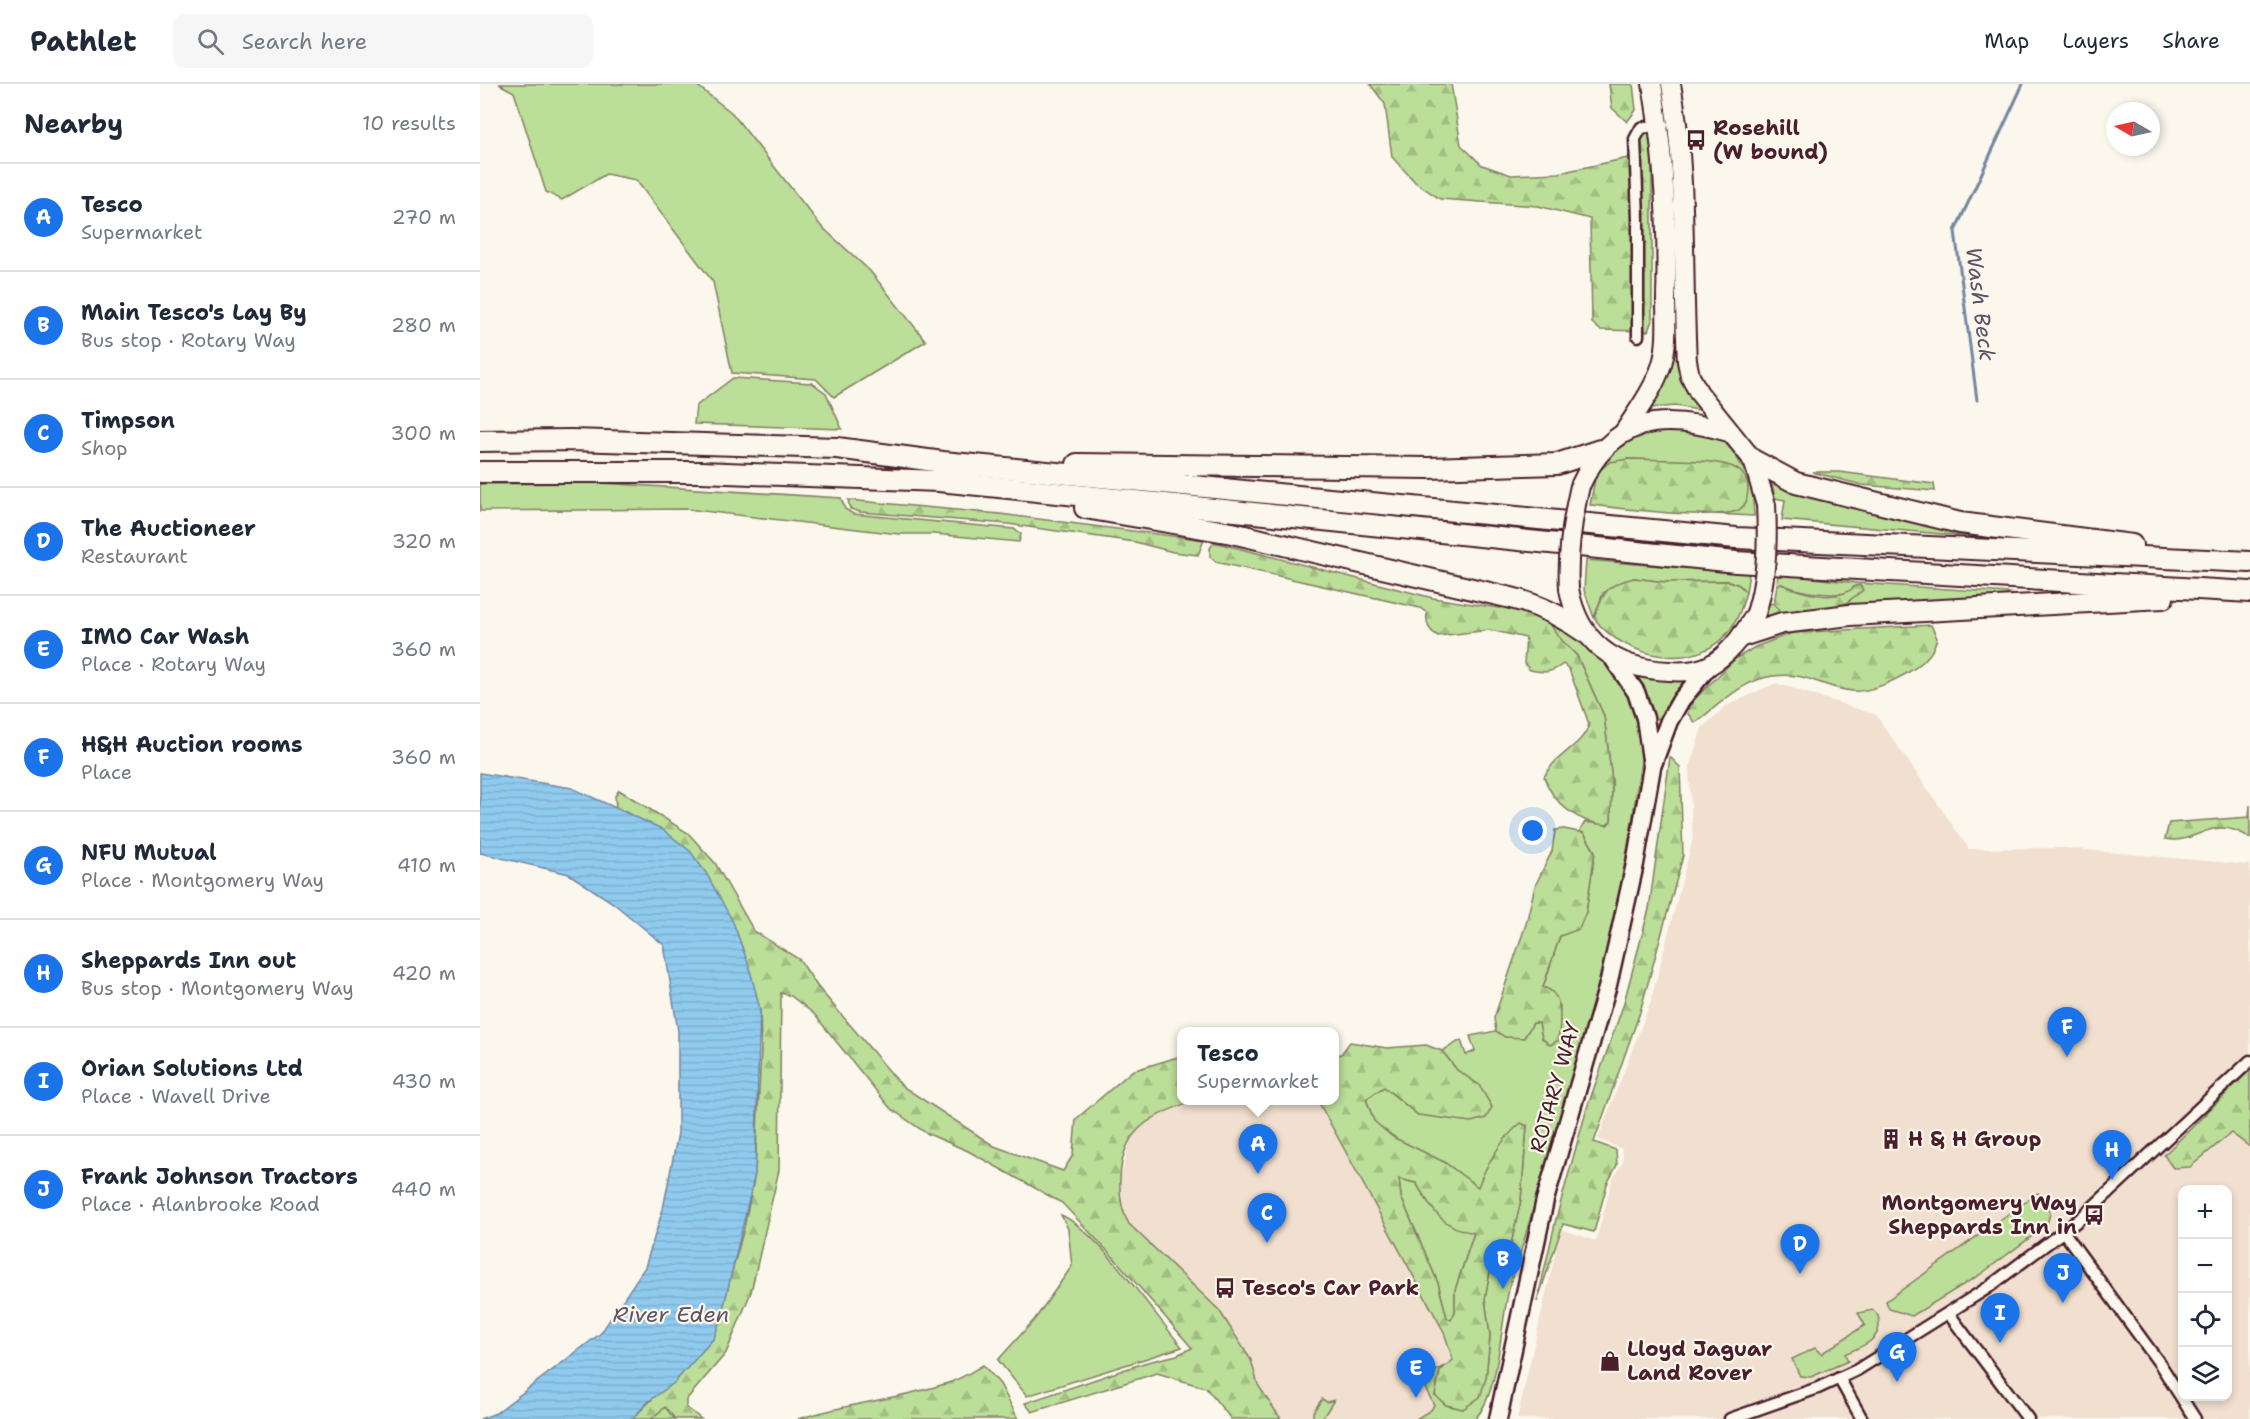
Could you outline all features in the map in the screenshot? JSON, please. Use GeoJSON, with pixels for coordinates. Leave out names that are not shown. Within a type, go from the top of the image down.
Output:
{"type":"FeatureCollection","features":[{"type":"Feature","properties":{"kind":"highway"},"geometry":{"type":"LineString","coordinates":[[1624,432],[1649,394],[1662,363],[1666,339],[1667,261],[1659,126],[1652,84]]}},
{"type":"Feature","properties":{"kind":"highway"},"geometry":{"type":"LineString","coordinates":[[1671,84],[1678,124],[1687,361],[1690,376],[1699,393],[1753,460],[1796,483],[1960,523],[2250,561]]}},
{"type":"Feature","properties":{"kind":"highway"},"geometry":{"type":"LineString","coordinates":[[480,472],[701,472],[835,478],[941,472],[1428,468],[1557,464],[1600,450],[1624,432],[1656,422],[1695,422],[1729,432]]}},
{"type":"Feature","properties":{"kind":"highway"},"geometry":{"type":"LineString","coordinates":[[480,441],[571,440],[837,448],[1232,533],[1537,604],[1563,617],[1586,633],[1614,660],[1649,670],[1681,672],[1710,665],[1742,636],[1756,613],[1762,596],[1768,532],[1766,505],[1753,460]]}},
{"type":"Feature","properties":{"kind":"highway"},"geometry":{"type":"LineString","coordinates":[[1586,633],[1574,613],[1569,589],[1574,511],[1580,486],[1600,450]]}},
{"type":"Feature","properties":{"kind":"highway"},"geometry":{"type":"LineString","coordinates":[[941,472],[1736,538],[2250,561]]}},
{"type":"Feature","properties":{"kind":"highway"},"geometry":{"type":"LineString","coordinates":[[941,472],[1736,562],[2250,593]]}},
{"type":"Feature","properties":{"kind":"highway"},"geometry":{"type":"LineString","coordinates":[[1742,636],[1782,623],[1851,615],[2250,593]]}},
{"type":"Feature","properties":{"kind":"main road","name":"ROTARY WAY"},"geometry":{"type":"LineString","coordinates":[[1614,660],[1635,692],[1645,718],[1652,767]]}},
{"type":"Feature","properties":{"kind":"main road","name":"ROTARY WAY"},"geometry":{"type":"LineString","coordinates":[[1498,1419],[1545,1200],[1608,985],[1635,864],[1652,767],[1669,721],[1681,700],[1710,665]]}},
{"type":"Feature","properties":{"kind":"street"},"geometry":{"type":"LineString","coordinates":[[1638,336],[1635,139],[1641,128],[1678,124]]}},
{"type":"Feature","properties":{"kind":"street"},"geometry":{"type":"LineString","coordinates":[[1730,1419],[1839,1378],[1948,1314],[2080,1218],[2250,1062]]}},
{"type":"Feature","properties":{"kind":"street"},"geometry":{"type":"LineString","coordinates":[[2063,1231],[2160,1364],[2194,1419]]}},
{"type":"Feature","properties":{"kind":"street"},"geometry":{"type":"LineString","coordinates":[[1948,1314],[2028,1419]]}},
{"type":"Feature","properties":{"kind":"street"},"geometry":{"type":"LineString","coordinates":[[1839,1378],[1862,1419]]}},
{"type":"Feature","properties":{"kind":"shaded area"},"geometry":{"type":"Polygon","coordinates":[[[1776,683],[1876,715],[1969,849],[2064,848],[2250,865],[2250,1419],[1517,1419],[1561,1229],[1596,1241],[1612,1181],[1623,1162],[1622,1149],[1598,1139],[1651,1001],[1693,838],[1689,768],[1702,728],[1726,706],[1776,683]]]}},
{"type":"Feature","properties":{"kind":"shaded area"},"geometry":{"type":"Polygon","coordinates":[[[1182,1105],[1320,1105],[1444,1332],[1453,1360],[1422,1380],[1434,1405],[1431,1410],[1416,1419],[1281,1419],[1258,1385],[1251,1360],[1219,1310],[1129,1224],[1122,1211],[1119,1186],[1129,1144],[1136,1132],[1154,1118],[1182,1105]]]}},
{"type":"Feature","properties":{"kind":"green space"},"geometry":{"type":"Polygon","coordinates":[[[499,84],[695,84],[732,113],[821,226],[870,271],[926,341],[834,397],[816,379],[732,373],[713,282],[636,180],[606,174],[562,200],[546,192],[514,92],[499,84]]]}},
{"type":"Feature","properties":{"kind":"green space"},"geometry":{"type":"Polygon","coordinates":[[[1370,84],[1451,84],[1461,145],[1482,165],[1511,175],[1559,173],[1628,158],[1640,135],[1652,133],[1652,320],[1648,331],[1600,330],[1592,323],[1590,219],[1538,206],[1440,199],[1415,182],[1392,157],[1385,104],[1370,84]]]}},
{"type":"Feature","properties":{"kind":"green space"},"geometry":{"type":"Polygon","coordinates":[[[1609,84],[1633,84],[1636,110],[1627,122],[1612,108],[1609,84]]]}},
{"type":"Feature","properties":{"kind":"green space"},"geometry":{"type":"Polygon","coordinates":[[[1679,358],[1704,411],[1676,406],[1650,408],[1666,359],[1679,358]]]}},
{"type":"Feature","properties":{"kind":"green space"},"geometry":{"type":"Polygon","coordinates":[[[733,378],[812,383],[826,393],[842,429],[694,424],[696,406],[733,378]]]}},
{"type":"Feature","properties":{"kind":"green space"},"geometry":{"type":"Polygon","coordinates":[[[1658,422],[1717,434],[1735,454],[1752,485],[1754,516],[1713,514],[1738,510],[1691,461],[1628,459],[1596,473],[1606,452],[1658,422]]]}},
{"type":"Feature","properties":{"kind":"green space"},"geometry":{"type":"Polygon","coordinates":[[[1628,459],[1712,462],[1733,467],[1746,479],[1748,492],[1746,501],[1737,511],[1707,514],[1590,505],[1596,473],[1610,462],[1628,459]]]}},
{"type":"Feature","properties":{"kind":"green space"},"geometry":{"type":"Polygon","coordinates":[[[1812,472],[1839,472],[1934,484],[1935,491],[1862,485],[1812,472]]]}},
{"type":"Feature","properties":{"kind":"green space"},"geometry":{"type":"Polygon","coordinates":[[[1770,475],[2025,538],[1976,537],[1782,520],[1785,500],[1775,498],[1770,475]]]}},
{"type":"Feature","properties":{"kind":"green space"},"geometry":{"type":"Polygon","coordinates":[[[601,483],[841,498],[845,509],[853,514],[1014,529],[1021,534],[1019,542],[934,534],[899,534],[686,509],[480,511],[480,484],[601,483]]]}},
{"type":"Feature","properties":{"kind":"green space"},"geometry":{"type":"Polygon","coordinates":[[[848,500],[1000,514],[1204,540],[1198,555],[1173,552],[1135,542],[1008,524],[860,512],[850,509],[848,500]]]}},
{"type":"Feature","properties":{"kind":"green space"},"geometry":{"type":"Polygon","coordinates":[[[1214,542],[1433,598],[1499,608],[1514,605],[1545,615],[1557,635],[1577,656],[1604,716],[1612,781],[1611,821],[1607,825],[1577,816],[1560,804],[1544,777],[1555,762],[1581,738],[1589,724],[1569,669],[1563,664],[1548,672],[1530,670],[1524,663],[1526,638],[1490,630],[1438,636],[1428,626],[1427,613],[1420,608],[1216,562],[1210,557],[1210,548],[1214,542]]]}},
{"type":"Feature","properties":{"kind":"green space"},"geometry":{"type":"Polygon","coordinates":[[[1586,560],[1749,573],[1746,592],[1739,585],[1729,581],[1665,582],[1634,578],[1603,593],[1594,618],[1584,590],[1586,560]]]}},
{"type":"Feature","properties":{"kind":"green space"},"geometry":{"type":"Polygon","coordinates":[[[1778,574],[1857,583],[2010,593],[2005,596],[1834,612],[1850,601],[1855,586],[1848,593],[1814,593],[1781,584],[1777,585],[1778,574]]]}},
{"type":"Feature","properties":{"kind":"green space"},"geometry":{"type":"Polygon","coordinates":[[[1634,578],[1665,582],[1729,581],[1739,585],[1746,592],[1732,627],[1718,642],[1701,652],[1682,656],[1662,656],[1642,652],[1624,643],[1607,632],[1594,618],[1603,596],[1611,587],[1634,578]]]}},
{"type":"Feature","properties":{"kind":"green space"},"geometry":{"type":"Polygon","coordinates":[[[1781,584],[1799,591],[1830,596],[1839,595],[1860,585],[1863,590],[1834,612],[1783,613],[1774,604],[1777,585],[1781,584]]]}},
{"type":"Feature","properties":{"kind":"green space"},"geometry":{"type":"Polygon","coordinates":[[[1768,603],[1774,604],[1783,613],[1758,624],[1768,603]]]}},
{"type":"Feature","properties":{"kind":"green space"},"geometry":{"type":"Polygon","coordinates":[[[1545,615],[1580,634],[1632,696],[1644,740],[1631,829],[1610,944],[1512,1278],[1492,1386],[1485,1404],[1475,1419],[1416,1419],[1431,1410],[1434,1405],[1421,1380],[1444,1366],[1440,1371],[1435,1395],[1446,1405],[1463,1409],[1486,1378],[1490,1336],[1485,1299],[1490,1271],[1511,1244],[1521,1200],[1527,1126],[1478,1188],[1444,1162],[1408,1147],[1374,1122],[1366,1099],[1384,1087],[1418,1115],[1479,1085],[1457,1070],[1442,1051],[1461,1040],[1466,1055],[1475,1051],[1470,1036],[1496,1031],[1505,1037],[1533,1023],[1540,1023],[1542,1038],[1559,1020],[1560,1006],[1543,987],[1560,936],[1579,928],[1586,912],[1595,852],[1584,833],[1579,832],[1585,822],[1607,825],[1611,821],[1612,781],[1604,716],[1577,656],[1557,636],[1545,615]]]}},
{"type":"Feature","properties":{"kind":"green space"},"geometry":{"type":"Polygon","coordinates":[[[1931,625],[1937,638],[1934,647],[1923,662],[1883,685],[1853,691],[1842,690],[1796,676],[1773,676],[1751,682],[1741,688],[1695,723],[1688,714],[1689,705],[1735,659],[1755,647],[1792,633],[1931,625]]]}},
{"type":"Feature","properties":{"kind":"green space"},"geometry":{"type":"Polygon","coordinates":[[[1632,673],[1690,676],[1669,701],[1658,719],[1654,719],[1648,696],[1632,673]]]}},
{"type":"Feature","properties":{"kind":"green space"},"geometry":{"type":"Polygon","coordinates":[[[1670,757],[1680,767],[1683,856],[1640,1012],[1594,1142],[1616,1150],[1617,1165],[1607,1184],[1594,1232],[1563,1224],[1537,1302],[1556,1219],[1587,1108],[1623,1006],[1649,909],[1670,757]]]}},
{"type":"Feature","properties":{"kind":"green space"},"geometry":{"type":"Polygon","coordinates":[[[619,790],[688,833],[715,863],[754,931],[800,960],[817,986],[902,1086],[994,1146],[1063,1171],[1073,1155],[1076,1119],[1132,1071],[1177,1057],[1177,1105],[1183,1105],[1148,1121],[1130,1141],[1125,1152],[1120,1177],[1125,1214],[1129,1224],[1219,1310],[1251,1360],[1258,1385],[1281,1419],[1231,1419],[1206,1388],[1157,1373],[1032,1412],[1025,1403],[1144,1363],[1177,1355],[1192,1348],[1115,1259],[1062,1203],[968,1151],[926,1133],[890,1108],[814,1014],[791,996],[781,993],[779,1170],[751,1292],[726,1353],[686,1400],[686,1407],[701,1419],[675,1419],[665,1407],[651,1419],[632,1419],[714,1338],[744,1228],[755,1174],[761,1048],[760,1009],[628,813],[616,808],[615,796],[619,790]]]}},
{"type":"Feature","properties":{"kind":"green space"},"geometry":{"type":"Polygon","coordinates":[[[2250,805],[2250,838],[2225,828],[2205,831],[2176,840],[2165,839],[2169,823],[2249,817],[2250,805]]]}},
{"type":"Feature","properties":{"kind":"green space"},"geometry":{"type":"Polygon","coordinates":[[[1564,829],[1584,833],[1595,852],[1586,912],[1579,929],[1560,936],[1543,987],[1555,995],[1560,1009],[1559,1040],[1550,1045],[1542,1038],[1539,1023],[1533,1023],[1524,1038],[1505,1037],[1496,1031],[1494,1018],[1526,924],[1535,886],[1552,851],[1555,830],[1564,829]]]}},
{"type":"Feature","properties":{"kind":"green space"},"geometry":{"type":"Polygon","coordinates":[[[1350,1042],[1387,1048],[1426,1045],[1442,1051],[1457,1070],[1479,1085],[1492,1107],[1486,1118],[1471,1122],[1418,1115],[1384,1087],[1366,1099],[1374,1121],[1393,1137],[1444,1162],[1478,1187],[1490,1161],[1507,1136],[1521,1123],[1527,1126],[1521,1200],[1511,1244],[1490,1271],[1485,1299],[1490,1336],[1486,1378],[1480,1397],[1463,1409],[1446,1405],[1435,1395],[1440,1371],[1453,1360],[1444,1332],[1320,1105],[1339,1105],[1339,1054],[1350,1042]],[[1399,1179],[1401,1197],[1438,1283],[1447,1318],[1451,1320],[1455,1312],[1455,1290],[1474,1233],[1453,1227],[1433,1210],[1416,1183],[1399,1179]]]}},
{"type":"Feature","properties":{"kind":"green space"},"geometry":{"type":"Polygon","coordinates":[[[2250,1070],[2250,1147],[2231,1133],[2190,1167],[2173,1168],[2164,1155],[2250,1070]]]}},
{"type":"Feature","properties":{"kind":"green space"},"geometry":{"type":"Polygon","coordinates":[[[1399,1179],[1416,1183],[1432,1208],[1474,1233],[1455,1290],[1455,1312],[1451,1320],[1447,1318],[1438,1283],[1401,1197],[1399,1179]]]}},
{"type":"Feature","properties":{"kind":"green space"},"geometry":{"type":"Polygon","coordinates":[[[2038,1193],[2047,1199],[2050,1213],[2047,1225],[1981,1274],[1912,1316],[1889,1309],[1886,1301],[2038,1193]]]}},
{"type":"Feature","properties":{"kind":"green space"},"geometry":{"type":"Polygon","coordinates":[[[1061,1215],[1075,1223],[1108,1254],[1182,1347],[1027,1396],[998,1360],[1035,1319],[1072,1266],[1068,1229],[1061,1215]]]}},
{"type":"Feature","properties":{"kind":"green space"},"geometry":{"type":"Polygon","coordinates":[[[1873,1310],[1878,1315],[1879,1323],[1876,1335],[1862,1346],[1845,1354],[1848,1361],[1811,1377],[1800,1376],[1792,1359],[1815,1348],[1821,1354],[1865,1325],[1858,1313],[1873,1310]]]}},
{"type":"Feature","properties":{"kind":"green space"},"geometry":{"type":"Polygon","coordinates":[[[983,1365],[1000,1384],[1018,1419],[798,1419],[932,1388],[955,1380],[983,1365]]]}},
{"type":"Feature","properties":{"kind":"green space"},"geometry":{"type":"Polygon","coordinates":[[[1322,1399],[1327,1402],[1334,1400],[1322,1419],[1313,1419],[1313,1412],[1322,1399]]]}},
{"type":"Feature","properties":{"kind":"green space"},"geometry":{"type":"Polygon","coordinates":[[[665,1407],[675,1419],[651,1419],[665,1407]]]}},
{"type":"Feature","properties":{"kind":"water","name":"River Eden"},"geometry":{"type":"Polygon","coordinates":[[[480,773],[572,788],[662,829],[690,851],[706,873],[733,922],[749,966],[760,1009],[755,1174],[722,1314],[714,1338],[674,1383],[649,1401],[632,1419],[480,1419],[496,1413],[601,1333],[645,1267],[663,1209],[678,1133],[678,1031],[664,945],[613,903],[569,874],[480,853],[480,773]]]}},
{"type":"Feature","properties":{"kind":"waterway","name":"Wash Beck"},"geometry":{"type":"LineString","coordinates":[[1977,400],[1955,231],[2023,84]]}},
{"type":"Feature","properties":{"kind":"place","name":"Rosehill (W bound)"},"geometry":{"type":"Point","coordinates":[1696,140]}},
{"type":"Feature","properties":{"kind":"place","name":"H&H Auction rooms"},"geometry":{"type":"Point","coordinates":[2067,1057]}},
{"type":"Feature","properties":{"kind":"place","name":"H & H Group"},"geometry":{"type":"Point","coordinates":[1891,1139]}},
{"type":"Feature","properties":{"kind":"place","name":"Tesco"},"geometry":{"type":"Point","coordinates":[1258,1174]}},
{"type":"Feature","properties":{"kind":"place","name":"Sheppards Inn out"},"geometry":{"type":"Point","coordinates":[2112,1180]}},
{"type":"Feature","properties":{"kind":"place","name":"Montgomery Way Sheppards Inn in"},"geometry":{"type":"Point","coordinates":[2094,1215]}},
{"type":"Feature","properties":{"kind":"place","name":"Timpson"},"geometry":{"type":"Point","coordinates":[1267,1243]}},
{"type":"Feature","properties":{"kind":"place","name":"The Auctioneer"},"geometry":{"type":"Point","coordinates":[1800,1274]}},
{"type":"Feature","properties":{"kind":"place","name":"Tesco's Car Park"},"geometry":{"type":"Point","coordinates":[1225,1288]}},
{"type":"Feature","properties":{"kind":"place","name":"Main Tesco's Lay By"},"geometry":{"type":"Point","coordinates":[1503,1289]}},
{"type":"Feature","properties":{"kind":"place","name":"Frank Johnson Tractors"},"geometry":{"type":"Point","coordinates":[2063,1303]}},
{"type":"Feature","properties":{"kind":"place","name":"Orian Solutions Ltd"},"geometry":{"type":"Point","coordinates":[2000,1343]}},
{"type":"Feature","properties":{"kind":"place","name":"Lloyd Jaguar Land Rover"},"geometry":{"type":"Point","coordinates":[1610,1361]}},
{"type":"Feature","properties":{"kind":"place","name":"NFU Mutual"},"geometry":{"type":"Point","coordinates":[1897,1382]}},
{"type":"Feature","properties":{"kind":"place","name":"IMO Car Wash"},"geometry":{"type":"Point","coordinates":[1416,1398]}}]}
